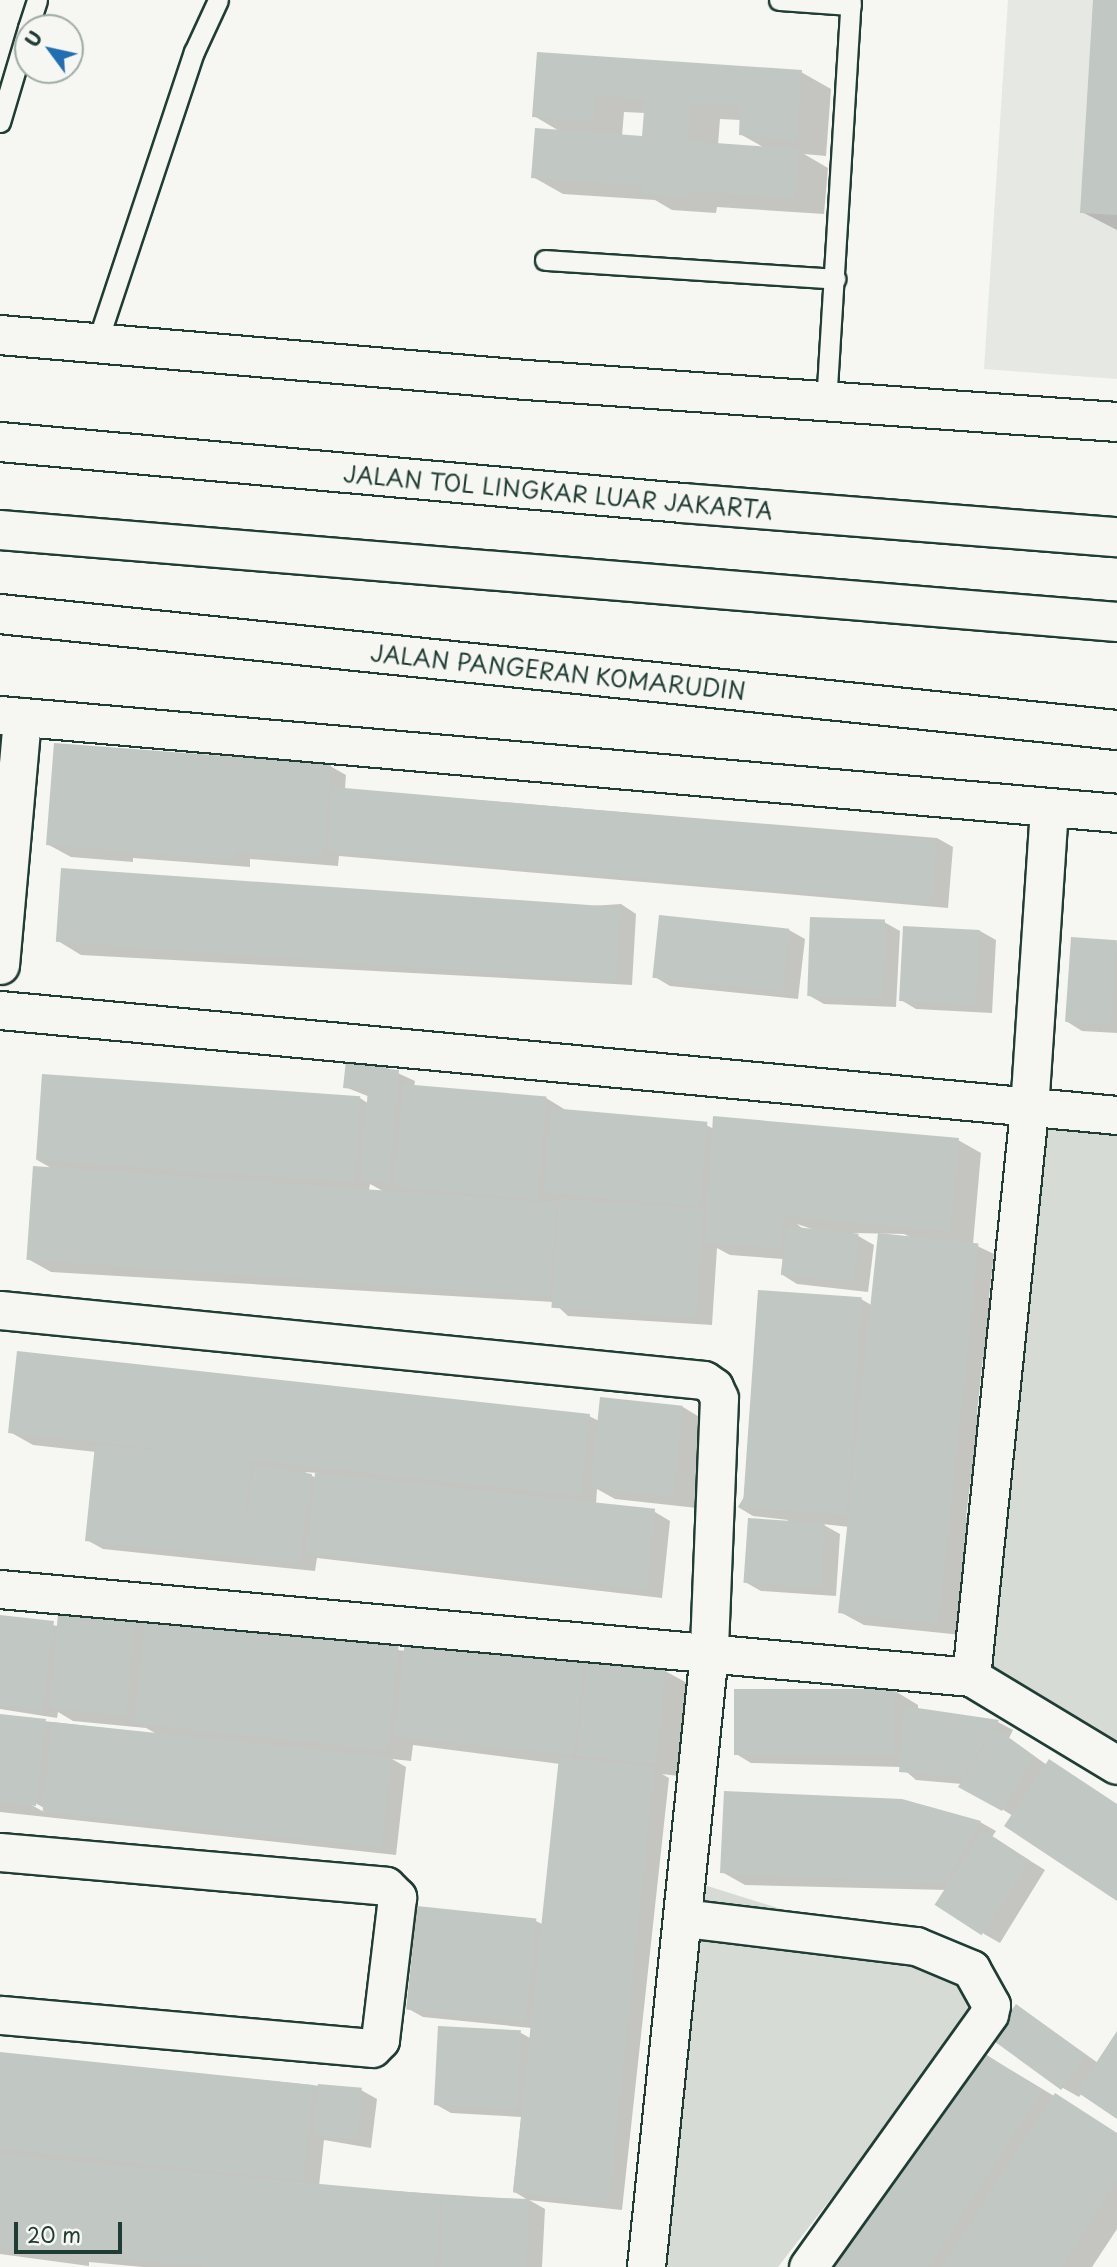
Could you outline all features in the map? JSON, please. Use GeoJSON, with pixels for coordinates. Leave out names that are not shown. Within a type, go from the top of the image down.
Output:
{"type":"FeatureCollection","features":[{"type":"Feature","properties":{"kind":"main road"},"geometry":{"type":"LineString","coordinates":[[0,335],[826,404],[1117,422]]}},
{"type":"Feature","properties":{"kind":"main road","name":"JALAN TOL LINGKAR LUAR JAKARTA"},"geometry":{"type":"LineString","coordinates":[[0,442],[1117,537]]}},
{"type":"Feature","properties":{"kind":"main road"},"geometry":{"type":"LineString","coordinates":[[0,530],[1117,622]]}},
{"type":"Feature","properties":{"kind":"main road","name":"JALAN PANGERAN KOMARUDIN"},"geometry":{"type":"LineString","coordinates":[[0,614],[1117,730]]}},
{"type":"Feature","properties":{"kind":"street"},"geometry":{"type":"LineString","coordinates":[[0,965],[11,716],[1117,813]]}},
{"type":"Feature","properties":{"kind":"street"},"geometry":{"type":"LineString","coordinates":[[971,1677],[1029,1110],[1049,808]]}},
{"type":"Feature","properties":{"kind":"street"},"geometry":{"type":"LineString","coordinates":[[0,1010],[1029,1110],[1117,1115]]}},
{"type":"Feature","properties":{"kind":"street"},"geometry":{"type":"LineString","coordinates":[[0,1310],[704,1380],[719,1398],[709,1652],[684,1918],[646,2267]]}},
{"type":"Feature","properties":{"kind":"street"},"geometry":{"type":"LineString","coordinates":[[0,1588],[971,1677],[1117,1765]]}},
{"type":"Feature","properties":{"kind":"street"},"geometry":{"type":"LineString","coordinates":[[0,1852],[386,1886],[397,1898],[380,2040],[372,2048],[0,2015]]}},
{"type":"Feature","properties":{"kind":"street"},"geometry":{"type":"LineString","coordinates":[[684,1918],[916,1946],[971,1969],[991,2005],[989,2014],[807,2267]]}},
{"type":"Feature","properties":{"kind":"lane"},"geometry":{"type":"LineString","coordinates":[[97,344],[194,52],[218,0]]}},
{"type":"Feature","properties":{"kind":"lane"},"geometry":{"type":"LineString","coordinates":[[779,0],[851,2],[826,404]]}},
{"type":"Feature","properties":{"kind":"lane"},"geometry":{"type":"LineString","coordinates":[[0,122],[14,75]]}},
{"type":"Feature","properties":{"kind":"lane"},"geometry":{"type":"LineString","coordinates":[[545,260],[835,279]]}},
{"type":"Feature","properties":{"kind":"shaded area"},"geometry":{"type":"Polygon","coordinates":[[[1008,0],[1117,0],[1117,379],[984,369],[1008,0]]]}},
{"type":"Feature","properties":{"kind":"shaded area"},"geometry":{"type":"Polygon","coordinates":[[[1029,1110],[1117,1115],[1117,1765],[971,1677],[1029,1110]]]}},
{"type":"Feature","properties":{"kind":"shaded area"},"geometry":{"type":"Polygon","coordinates":[[[701,1884],[918,1952],[983,2002],[778,2267],[654,2267],[701,1884]]]}},
{"type":"Feature","properties":{"kind":"building"},"geometry":{"type":"Polygon","coordinates":[[[1093,0],[1117,0],[1117,215],[1080,213],[1093,0]]]}},
{"type":"Feature","properties":{"kind":"building"},"geometry":{"type":"Polygon","coordinates":[[[537,52],[802,70],[796,140],[739,135],[740,106],[691,103],[688,141],[799,149],[795,198],[687,191],[687,197],[641,194],[641,185],[531,178],[535,128],[642,136],[645,99],[595,96],[593,122],[532,117],[537,52]]]}},
{"type":"Feature","properties":{"kind":"building"},"geometry":{"type":"Polygon","coordinates":[[[54,743],[331,764],[323,858],[236,851],[236,844],[234,860],[46,845],[54,743]]]}},
{"type":"Feature","properties":{"kind":"building"},"geometry":{"type":"Polygon","coordinates":[[[333,787],[937,840],[931,904],[327,851],[333,787]]]}},
{"type":"Feature","properties":{"kind":"building"},"geometry":{"type":"Polygon","coordinates":[[[61,868],[621,907],[615,981],[56,942],[61,868]]]}},
{"type":"Feature","properties":{"kind":"building"},"geometry":{"type":"Polygon","coordinates":[[[659,915],[789,929],[783,991],[652,978],[659,915]]]}},
{"type":"Feature","properties":{"kind":"building"},"geometry":{"type":"Polygon","coordinates":[[[810,917],[885,920],[882,999],[807,996],[810,917]]]}},
{"type":"Feature","properties":{"kind":"building"},"geometry":{"type":"Polygon","coordinates":[[[903,926],[980,930],[976,1005],[899,1001],[903,926]]]}},
{"type":"Feature","properties":{"kind":"building"},"geometry":{"type":"Polygon","coordinates":[[[1071,937],[1117,940],[1111,1025],[1065,1022],[1071,937]]]}},
{"type":"Feature","properties":{"kind":"building"},"geometry":{"type":"Polygon","coordinates":[[[346,1060],[379,1063],[378,1068],[399,1070],[389,1182],[360,1180],[368,1090],[343,1088],[346,1060]]]}},
{"type":"Feature","properties":{"kind":"building"},"geometry":{"type":"Polygon","coordinates":[[[42,1074],[360,1096],[354,1182],[36,1160],[42,1074]]]}},
{"type":"Feature","properties":{"kind":"building"},"geometry":{"type":"Polygon","coordinates":[[[403,1084],[546,1097],[537,1199],[394,1187],[403,1084]]]}},
{"type":"Feature","properties":{"kind":"building"},"geometry":{"type":"Polygon","coordinates":[[[551,1108],[707,1122],[700,1206],[544,1193],[551,1108]]]}},
{"type":"Feature","properties":{"kind":"building"},"geometry":{"type":"Polygon","coordinates":[[[713,1116],[959,1138],[950,1231],[784,1216],[780,1248],[705,1243],[713,1116]]]}},
{"type":"Feature","properties":{"kind":"building"},"geometry":{"type":"Polygon","coordinates":[[[33,1166],[557,1203],[550,1296],[26,1260],[33,1166]]]}},
{"type":"Feature","properties":{"kind":"building"},"geometry":{"type":"Polygon","coordinates":[[[559,1199],[704,1209],[696,1318],[551,1308],[559,1199]]]}},
{"type":"Feature","properties":{"kind":"building"},"geometry":{"type":"Polygon","coordinates":[[[786,1226],[859,1234],[853,1282],[781,1275],[786,1226]]]}},
{"type":"Feature","properties":{"kind":"building"},"geometry":{"type":"Polygon","coordinates":[[[878,1233],[978,1244],[939,1623],[838,1613],[878,1233]]]}},
{"type":"Feature","properties":{"kind":"building"},"geometry":{"type":"Polygon","coordinates":[[[758,1290],[862,1297],[847,1515],[743,1507],[758,1290]]]}},
{"type":"Feature","properties":{"kind":"building"},"geometry":{"type":"Polygon","coordinates":[[[17,1351],[590,1414],[580,1496],[251,1460],[244,1534],[254,1466],[312,1474],[299,1563],[85,1541],[95,1445],[176,1451],[8,1433],[17,1351]]]}},
{"type":"Feature","properties":{"kind":"building"},"geometry":{"type":"Polygon","coordinates":[[[600,1397],[683,1406],[673,1496],[590,1488],[600,1397]]]}},
{"type":"Feature","properties":{"kind":"building"},"geometry":{"type":"Polygon","coordinates":[[[315,1473],[655,1509],[647,1589],[307,1554],[315,1473]]]}},
{"type":"Feature","properties":{"kind":"building"},"geometry":{"type":"Polygon","coordinates":[[[748,1518],[825,1523],[820,1588],[743,1583],[748,1518]]]}},
{"type":"Feature","properties":{"kind":"building"},"geometry":{"type":"Polygon","coordinates":[[[59,1602],[136,1609],[126,1715],[50,1709],[59,1602]]]}},
{"type":"Feature","properties":{"kind":"building"},"geometry":{"type":"Polygon","coordinates":[[[0,1615],[54,1621],[42,1710],[0,1705],[0,1615]]]}},
{"type":"Feature","properties":{"kind":"building"},"geometry":{"type":"Polygon","coordinates":[[[145,1619],[399,1646],[388,1750],[134,1723],[145,1619]]]}},
{"type":"Feature","properties":{"kind":"building"},"geometry":{"type":"Polygon","coordinates":[[[406,1630],[585,1649],[574,1755],[395,1736],[406,1630]]]}},
{"type":"Feature","properties":{"kind":"building"},"geometry":{"type":"Polygon","coordinates":[[[587,1661],[666,1669],[656,1764],[577,1755],[587,1661]]]}},
{"type":"Feature","properties":{"kind":"building"},"geometry":{"type":"Polygon","coordinates":[[[734,1689],[895,1689],[895,1755],[734,1755],[734,1689]]]}},
{"type":"Feature","properties":{"kind":"building"},"geometry":{"type":"Polygon","coordinates":[[[904,1706],[999,1720],[962,1777],[899,1772],[904,1706]]]}},
{"type":"Feature","properties":{"kind":"building"},"geometry":{"type":"Polygon","coordinates":[[[0,1714],[46,1719],[36,1806],[0,1802],[0,1714]]]}},
{"type":"Feature","properties":{"kind":"building"},"geometry":{"type":"Polygon","coordinates":[[[52,1722],[391,1758],[382,1847],[43,1812],[52,1722]]]}},
{"type":"Feature","properties":{"kind":"building"},"geometry":{"type":"Polygon","coordinates":[[[996,1728],[1034,1756],[1002,1811],[958,1787],[996,1728]]]}},
{"type":"Feature","properties":{"kind":"building"},"geometry":{"type":"Polygon","coordinates":[[[559,1757],[654,1767],[609,2203],[513,2193],[559,1757]]]}},
{"type":"Feature","properties":{"kind":"building"},"geometry":{"type":"Polygon","coordinates":[[[1049,1759],[1117,1804],[1117,1901],[1004,1826],[1049,1759]]]}},
{"type":"Feature","properties":{"kind":"building"},"geometry":{"type":"Polygon","coordinates":[[[724,1791],[902,1799],[981,1821],[944,1883],[720,1873],[724,1791]]]}},
{"type":"Feature","properties":{"kind":"building"},"geometry":{"type":"Polygon","coordinates":[[[983,1830],[1030,1860],[981,1935],[935,1905],[983,1830]]]}},
{"type":"Feature","properties":{"kind":"building"},"geometry":{"type":"Polygon","coordinates":[[[417,1906],[536,1919],[525,2022],[406,2009],[417,1906]]]}},
{"type":"Feature","properties":{"kind":"building"},"geometry":{"type":"Polygon","coordinates":[[[1016,2004],[1086,2055],[1061,2090],[991,2039],[1016,2004]]]}},
{"type":"Feature","properties":{"kind":"building"},"geometry":{"type":"Polygon","coordinates":[[[438,2026],[521,2030],[517,2109],[434,2105],[438,2026]]]}},
{"type":"Feature","properties":{"kind":"building"},"geometry":{"type":"Polygon","coordinates":[[[1117,2031],[1117,2119],[1077,2092],[1117,2031]]]}},
{"type":"Feature","properties":{"kind":"building"},"geometry":{"type":"Polygon","coordinates":[[[970,2044],[1042,2091],[928,2267],[825,2267],[970,2044]]]}},
{"type":"Feature","properties":{"kind":"building"},"geometry":{"type":"Polygon","coordinates":[[[0,2052],[313,2085],[303,2180],[0,2149],[0,2052]]]}},
{"type":"Feature","properties":{"kind":"building"},"geometry":{"type":"Polygon","coordinates":[[[318,2084],[362,2088],[357,2140],[313,2136],[318,2084]]]}},
{"type":"Feature","properties":{"kind":"building"},"geometry":{"type":"Polygon","coordinates":[[[1055,2093],[1117,2133],[1117,2180],[1061,2267],[942,2267],[1055,2093]]]}},
{"type":"Feature","properties":{"kind":"building"},"geometry":{"type":"Polygon","coordinates":[[[0,2155],[442,2195],[435,2267],[213,2267],[0,2248],[0,2155]]]}},
{"type":"Feature","properties":{"kind":"building"},"geometry":{"type":"Polygon","coordinates":[[[443,2196],[529,2199],[527,2267],[441,2267],[443,2196]]]}}]}
